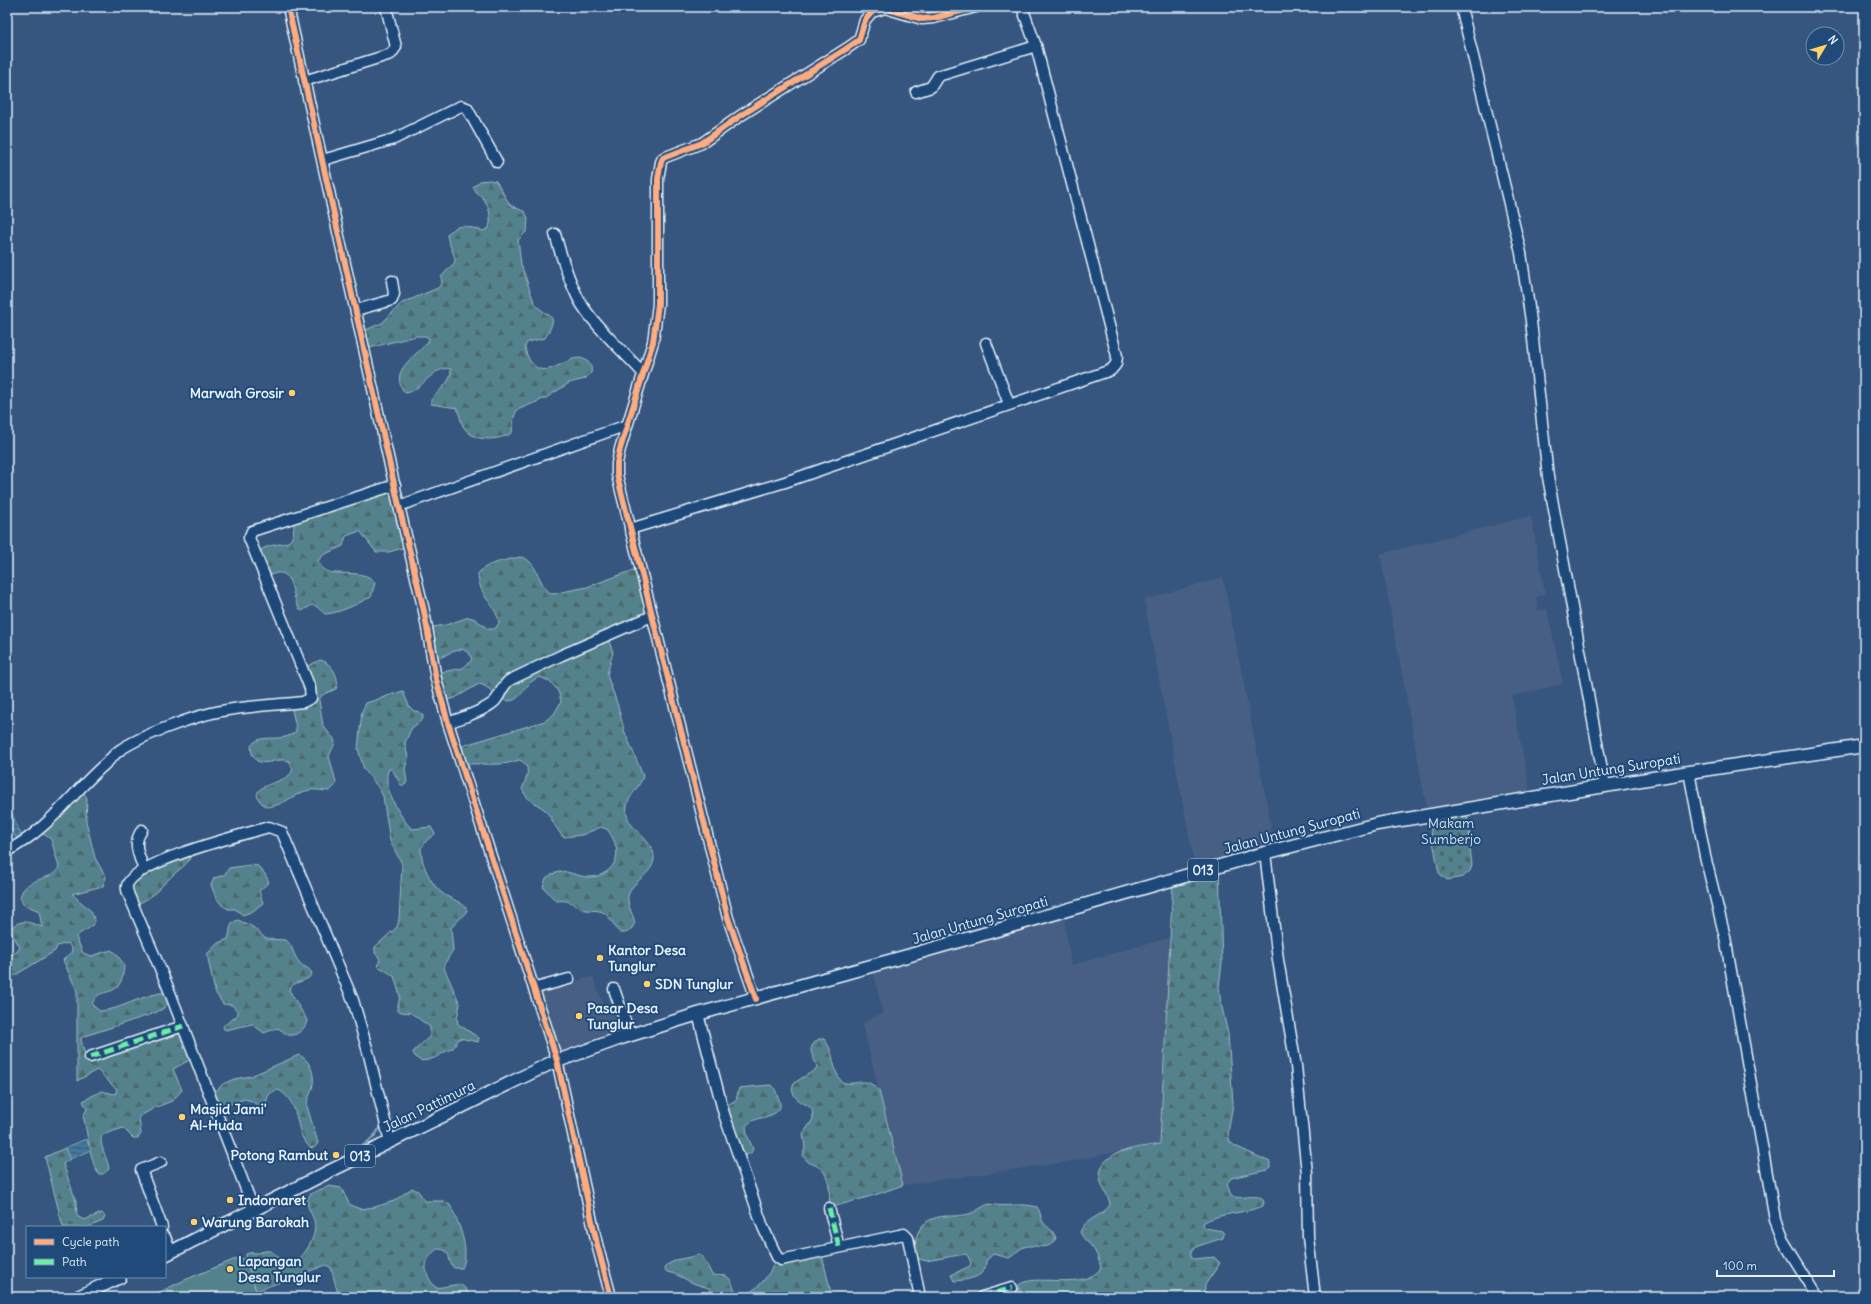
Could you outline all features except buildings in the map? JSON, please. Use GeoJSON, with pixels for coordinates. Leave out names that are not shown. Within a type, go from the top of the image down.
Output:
{"type":"FeatureCollection","features":[{"type":"Feature","properties":{"kind":"main road","name":"Jalan Untung Suropati"},"geometry":{"type":"LineString","coordinates":[[558,1060],[630,1035],[698,1014],[756,999],[1265,853],[1377,824],[1465,808],[1689,772],[1864,746]]}},
{"type":"Feature","properties":{"kind":"main road","name":"Jalan Pattimura"},"geometry":{"type":"LineString","coordinates":[[169,1252],[252,1205],[390,1142],[558,1060]]}},
{"type":"Feature","properties":{"kind":"main road"},"geometry":{"type":"LineString","coordinates":[[78,1297],[118,1278]]}},
{"type":"Feature","properties":{"kind":"street"},"geometry":{"type":"LineString","coordinates":[[288,7],[394,486],[424,610],[436,679],[448,723],[536,988],[558,1060],[597,1244],[611,1297]]}},
{"type":"Feature","properties":{"kind":"street"},"geometry":{"type":"LineString","coordinates":[[304,81],[391,54],[396,47],[386,7]]}},
{"type":"Feature","properties":{"kind":"street"},"geometry":{"type":"LineString","coordinates":[[756,999],[728,918],[701,805],[617,475],[616,463],[652,348],[658,304],[658,179],[660,162],[663,158],[702,143],[740,116],[846,49],[858,40],[866,20],[872,12],[885,8],[922,19],[934,18],[976,7]]}},
{"type":"Feature","properties":{"kind":"street"},"geometry":{"type":"LineString","coordinates":[[630,529],[785,482],[1110,370],[1116,364],[1117,356],[1036,46],[1022,7]]}},
{"type":"Feature","properties":{"kind":"street"},"geometry":{"type":"LineString","coordinates":[[1461,7],[1521,253],[1531,321],[1548,477],[1605,786]]}},
{"type":"Feature","properties":{"kind":"street"},"geometry":{"type":"LineString","coordinates":[[916,92],[931,87],[938,76],[1036,46]]}},
{"type":"Feature","properties":{"kind":"street"},"geometry":{"type":"LineString","coordinates":[[322,160],[394,139],[461,106],[467,108],[498,162]]}},
{"type":"Feature","properties":{"kind":"street"},"geometry":{"type":"LineString","coordinates":[[555,234],[563,261],[578,299],[587,312],[643,373]]}},
{"type":"Feature","properties":{"kind":"street"},"geometry":{"type":"LineString","coordinates":[[356,310],[392,300],[394,294],[392,281]]}},
{"type":"Feature","properties":{"kind":"street"},"geometry":{"type":"LineString","coordinates":[[986,343],[1009,404]]}},
{"type":"Feature","properties":{"kind":"street"},"geometry":{"type":"LineString","coordinates":[[399,506],[627,425]]}},
{"type":"Feature","properties":{"kind":"street"},"geometry":{"type":"LineString","coordinates":[[7,851],[22,843],[44,827],[96,771],[119,751],[133,742],[167,728],[221,711],[303,702],[311,698],[310,688],[249,538],[249,534],[276,523],[394,486]]}},
{"type":"Feature","properties":{"kind":"street"},"geometry":{"type":"LineString","coordinates":[[448,723],[487,707],[495,701],[504,684],[510,680],[562,655],[652,616]]}},
{"type":"Feature","properties":{"kind":"street"},"geometry":{"type":"LineString","coordinates":[[1689,772],[1705,856],[1725,937],[1775,1219],[1784,1242],[1818,1297]]}},
{"type":"Feature","properties":{"kind":"street"},"geometry":{"type":"LineString","coordinates":[[252,1205],[183,1026],[126,888],[128,882],[144,870],[174,856],[269,827],[282,832],[353,1000],[369,1055],[390,1142]]}},
{"type":"Feature","properties":{"kind":"street"},"geometry":{"type":"LineString","coordinates":[[142,830],[136,840],[136,844],[144,870]]}},
{"type":"Feature","properties":{"kind":"street"},"geometry":{"type":"LineString","coordinates":[[1265,853],[1278,960],[1296,1066],[1308,1173],[1308,1237],[1315,1297]]}},
{"type":"Feature","properties":{"kind":"street"},"geometry":{"type":"LineString","coordinates":[[536,988],[569,979]]}},
{"type":"Feature","properties":{"kind":"street"},"geometry":{"type":"LineString","coordinates":[[614,989],[630,1035]]}},
{"type":"Feature","properties":{"kind":"street"},"geometry":{"type":"LineString","coordinates":[[698,1014],[724,1114],[773,1252],[781,1260],[904,1234],[908,1238],[920,1297]]}},
{"type":"Feature","properties":{"kind":"street"},"geometry":{"type":"LineString","coordinates":[[90,1057],[183,1026]]}},
{"type":"Feature","properties":{"kind":"street"},"geometry":{"type":"LineString","coordinates":[[161,1162],[141,1170],[162,1226]]}},
{"type":"Feature","properties":{"kind":"street"},"geometry":{"type":"LineString","coordinates":[[829,1208],[838,1247]]}},
{"type":"Feature","properties":{"kind":"street"},"geometry":{"type":"LineString","coordinates":[[166,1242],[169,1252]]}},
{"type":"Feature","properties":{"kind":"street"},"geometry":{"type":"LineString","coordinates":[[982,1297],[1012,1288]]}},
{"type":"Feature","properties":{"kind":"shaded area"},"geometry":{"type":"Polygon","coordinates":[[[1531,516],[1545,594],[1536,598],[1538,611],[1547,609],[1563,684],[1512,696],[1531,797],[1428,815],[1380,554],[1531,516]]]}},
{"type":"Feature","properties":{"kind":"shaded area"},"geometry":{"type":"Polygon","coordinates":[[[1223,577],[1271,831],[1275,844],[1265,853],[1196,872],[1144,600],[1223,577]]]}},
{"type":"Feature","properties":{"kind":"shaded area"},"geometry":{"type":"Polygon","coordinates":[[[7,802],[21,835],[16,838],[7,820],[7,802]]]}},
{"type":"Feature","properties":{"kind":"shaded area"},"geometry":{"type":"Polygon","coordinates":[[[1063,911],[1071,965],[1172,937],[1160,1144],[1060,1163],[903,1185],[862,1023],[883,1013],[872,966],[1063,911]]]}},
{"type":"Feature","properties":{"kind":"shaded area","name":"Pasar Desa Tunglur"},"geometry":{"type":"Polygon","coordinates":[[[593,976],[605,1010],[612,1010],[621,1038],[557,1060],[536,988],[572,977],[574,982],[593,976]]]}},
{"type":"Feature","properties":{"kind":"shaded area"},"geometry":{"type":"Polygon","coordinates":[[[86,1139],[91,1150],[70,1159],[65,1148],[86,1139]]]}},
{"type":"Feature","properties":{"kind":"green space"},"geometry":{"type":"Polygon","coordinates":[[[480,181],[496,181],[510,205],[525,212],[528,218],[527,231],[518,240],[521,264],[534,302],[552,319],[550,329],[545,338],[528,342],[525,346],[529,360],[539,369],[544,370],[579,358],[584,359],[591,366],[591,373],[585,379],[569,383],[546,398],[517,410],[514,417],[512,433],[493,439],[479,438],[467,432],[462,424],[457,408],[431,404],[431,400],[447,382],[451,374],[451,369],[438,371],[411,392],[405,393],[399,378],[401,371],[427,343],[429,339],[426,336],[416,336],[365,349],[361,332],[382,323],[402,303],[438,288],[442,283],[441,277],[455,262],[447,235],[451,231],[455,228],[464,226],[483,231],[489,228],[490,216],[488,207],[473,187],[480,181]]]}},
{"type":"Feature","properties":{"kind":"green space"},"geometry":{"type":"Polygon","coordinates":[[[395,485],[409,546],[389,552],[376,552],[360,531],[346,536],[343,546],[323,555],[318,561],[323,569],[329,572],[361,575],[372,579],[375,583],[371,597],[337,612],[325,614],[316,606],[312,605],[302,611],[296,603],[289,579],[286,575],[279,573],[265,577],[256,556],[262,549],[290,540],[293,536],[294,517],[395,485]]]}},
{"type":"Feature","properties":{"kind":"green space"},"geometry":{"type":"Polygon","coordinates":[[[520,557],[530,562],[543,585],[552,594],[587,587],[639,568],[652,616],[608,639],[613,652],[607,675],[618,706],[624,730],[643,776],[640,784],[628,802],[627,814],[633,827],[653,850],[654,858],[650,870],[635,884],[629,894],[628,901],[635,922],[633,927],[625,933],[620,933],[605,913],[582,909],[566,901],[556,901],[543,887],[546,878],[558,871],[589,877],[601,875],[606,872],[614,864],[617,853],[615,843],[608,830],[601,827],[582,835],[563,837],[545,810],[529,799],[524,793],[522,789],[527,769],[523,762],[519,760],[499,764],[466,764],[457,749],[465,745],[545,721],[554,714],[561,702],[557,689],[548,681],[539,677],[532,681],[518,697],[511,701],[502,699],[485,686],[479,684],[455,698],[442,701],[436,679],[442,672],[463,668],[472,660],[469,653],[462,649],[449,653],[433,662],[427,628],[446,625],[469,617],[475,619],[488,629],[495,629],[499,623],[498,618],[481,589],[478,574],[485,567],[520,557]]]}},
{"type":"Feature","properties":{"kind":"green space"},"geometry":{"type":"Polygon","coordinates":[[[320,660],[324,661],[331,667],[337,680],[336,689],[322,695],[319,700],[323,726],[334,739],[335,743],[329,756],[336,782],[335,786],[329,791],[304,791],[278,805],[266,807],[258,798],[258,792],[264,787],[282,780],[289,775],[292,769],[289,761],[285,760],[265,763],[257,761],[252,754],[251,746],[260,739],[284,737],[296,731],[291,706],[311,698],[302,669],[320,660]]]}},
{"type":"Feature","properties":{"kind":"green space"},"geometry":{"type":"Polygon","coordinates":[[[403,691],[409,706],[414,711],[420,712],[423,719],[411,729],[405,743],[408,758],[405,769],[407,782],[405,785],[401,785],[392,769],[389,769],[387,783],[393,801],[407,824],[412,829],[431,827],[435,834],[427,840],[421,848],[424,867],[430,879],[442,893],[461,903],[466,908],[467,911],[451,928],[453,950],[445,963],[444,968],[460,1004],[457,1019],[458,1024],[479,1038],[478,1042],[460,1038],[457,1040],[452,1049],[432,1059],[423,1061],[415,1057],[413,1052],[430,1036],[430,1027],[411,1013],[397,1010],[400,996],[394,976],[378,966],[380,959],[375,953],[375,947],[397,927],[399,920],[402,864],[390,841],[383,796],[364,769],[358,749],[362,711],[366,703],[403,691]]]}},
{"type":"Feature","properties":{"kind":"green space"},"geometry":{"type":"Polygon","coordinates":[[[80,788],[87,798],[86,821],[95,858],[106,877],[103,886],[72,894],[91,911],[95,921],[91,926],[76,937],[83,953],[91,956],[111,950],[116,953],[124,965],[119,985],[115,989],[99,995],[95,998],[92,1005],[100,1011],[106,1010],[169,991],[172,998],[164,1008],[155,1013],[82,1037],[81,1040],[86,1058],[94,1062],[99,1054],[183,1026],[195,1057],[173,1069],[182,1090],[172,1101],[154,1108],[139,1117],[141,1134],[138,1138],[133,1138],[123,1128],[102,1135],[101,1143],[109,1169],[103,1174],[99,1174],[96,1170],[91,1156],[83,1116],[87,1109],[83,1101],[101,1091],[115,1094],[117,1089],[97,1070],[77,1081],[77,991],[63,960],[71,953],[72,949],[68,943],[57,946],[55,951],[14,976],[7,973],[7,957],[17,952],[20,947],[11,932],[12,927],[23,922],[42,927],[39,911],[23,904],[20,897],[23,890],[33,882],[56,872],[59,867],[51,839],[38,831],[80,788]]]}},
{"type":"Feature","properties":{"kind":"green space","name":"Makam Sumberjo"},"geometry":{"type":"Polygon","coordinates":[[[1465,808],[1470,830],[1469,840],[1472,865],[1470,871],[1463,877],[1447,880],[1439,873],[1428,815],[1465,808]]]}},
{"type":"Feature","properties":{"kind":"green space"},"geometry":{"type":"Polygon","coordinates":[[[189,851],[190,858],[184,866],[152,895],[143,902],[137,904],[128,882],[189,851]]]}},
{"type":"Feature","properties":{"kind":"green space"},"geometry":{"type":"Polygon","coordinates":[[[250,865],[258,866],[265,874],[269,882],[259,891],[263,903],[253,911],[243,915],[235,909],[228,909],[222,905],[216,898],[211,885],[214,878],[224,875],[229,868],[250,865]]]}},
{"type":"Feature","properties":{"kind":"green space"},"geometry":{"type":"Polygon","coordinates":[[[1219,866],[1222,963],[1219,987],[1228,1034],[1233,1103],[1228,1134],[1230,1142],[1235,1146],[1270,1162],[1270,1167],[1267,1170],[1231,1178],[1227,1184],[1231,1196],[1262,1198],[1264,1202],[1263,1206],[1256,1209],[1219,1216],[1204,1222],[1203,1225],[1205,1228],[1222,1231],[1224,1234],[1223,1238],[1198,1246],[1191,1251],[1191,1257],[1194,1259],[1214,1257],[1220,1263],[1205,1285],[1204,1297],[1021,1297],[1019,1285],[1026,1282],[1036,1280],[1084,1279],[1093,1275],[1101,1268],[1098,1257],[1080,1232],[1082,1227],[1107,1209],[1110,1205],[1100,1180],[1102,1167],[1107,1160],[1122,1151],[1160,1144],[1173,879],[1219,866]]]}},
{"type":"Feature","properties":{"kind":"green space"},"geometry":{"type":"Polygon","coordinates":[[[238,920],[253,927],[266,939],[286,940],[291,946],[298,960],[311,972],[312,974],[310,977],[294,985],[289,990],[307,1020],[307,1023],[303,1029],[298,1033],[288,1035],[277,1028],[264,1033],[252,1024],[226,1030],[224,1029],[223,1026],[237,1016],[238,1012],[232,1005],[223,1004],[215,992],[207,954],[218,943],[228,939],[231,925],[238,920]]]}},
{"type":"Feature","properties":{"kind":"green space"},"geometry":{"type":"Polygon","coordinates":[[[819,1039],[824,1039],[828,1044],[837,1073],[842,1082],[865,1082],[874,1086],[879,1091],[903,1185],[875,1195],[829,1208],[828,1181],[826,1176],[820,1168],[809,1162],[803,1155],[805,1148],[803,1134],[813,1119],[812,1109],[798,1100],[792,1090],[794,1083],[815,1070],[817,1067],[811,1049],[819,1039]]]}},
{"type":"Feature","properties":{"kind":"green space"},"geometry":{"type":"Polygon","coordinates":[[[299,1055],[306,1060],[313,1075],[312,1087],[307,1106],[318,1143],[315,1147],[311,1148],[305,1142],[292,1104],[279,1090],[274,1091],[269,1095],[263,1111],[252,1101],[244,1099],[223,1107],[219,1106],[214,1097],[214,1093],[223,1084],[234,1079],[251,1076],[299,1055]]]}},
{"type":"Feature","properties":{"kind":"green space"},"geometry":{"type":"Polygon","coordinates":[[[770,1085],[774,1087],[780,1102],[780,1108],[777,1112],[754,1120],[746,1126],[747,1135],[753,1149],[751,1153],[743,1156],[726,1106],[736,1100],[739,1088],[770,1085]]]}},
{"type":"Feature","properties":{"kind":"green space"},"geometry":{"type":"Polygon","coordinates":[[[65,1148],[70,1159],[63,1164],[76,1201],[77,1216],[84,1220],[102,1213],[105,1217],[103,1221],[90,1226],[63,1226],[45,1157],[65,1148]]]}},
{"type":"Feature","properties":{"kind":"green space"},"geometry":{"type":"Polygon","coordinates":[[[329,1186],[341,1188],[350,1205],[360,1209],[375,1207],[394,1201],[412,1188],[418,1191],[425,1201],[443,1201],[450,1205],[457,1219],[464,1245],[465,1253],[462,1268],[454,1268],[447,1253],[442,1249],[437,1249],[428,1259],[426,1268],[429,1278],[436,1288],[460,1284],[467,1290],[468,1297],[339,1297],[331,1268],[326,1265],[256,1291],[246,1259],[246,1254],[270,1251],[284,1264],[288,1265],[297,1261],[308,1248],[313,1237],[315,1225],[307,1203],[308,1197],[312,1193],[329,1186]]]}},
{"type":"Feature","properties":{"kind":"green space"},"geometry":{"type":"Polygon","coordinates":[[[989,1204],[1025,1205],[1037,1207],[1043,1222],[1053,1232],[1056,1238],[1050,1245],[1042,1247],[1024,1247],[1009,1258],[993,1254],[986,1261],[985,1267],[980,1275],[965,1280],[954,1281],[951,1275],[970,1266],[971,1263],[968,1256],[965,1254],[926,1261],[916,1258],[915,1250],[917,1235],[924,1224],[937,1217],[968,1214],[989,1204]]]}},
{"type":"Feature","properties":{"kind":"green space"},"geometry":{"type":"Polygon","coordinates":[[[821,1251],[832,1297],[716,1297],[709,1288],[695,1284],[665,1270],[665,1266],[676,1260],[699,1255],[703,1257],[712,1275],[726,1276],[729,1278],[739,1296],[746,1294],[762,1282],[767,1276],[777,1257],[821,1251]]]}},
{"type":"Feature","properties":{"kind":"green space","name":"Lapangan Desa Tunglur"},"geometry":{"type":"Polygon","coordinates":[[[238,1258],[246,1259],[258,1297],[149,1297],[187,1279],[238,1258]]]}},
{"type":"Feature","properties":{"kind":"waterway"},"geometry":{"type":"LineString","coordinates":[[338,1160],[358,1149],[371,1139],[377,1133],[380,1127],[380,1121]]}},
{"type":"Feature","properties":{"kind":"waterway"},"geometry":{"type":"LineString","coordinates":[[254,1202],[318,1171]]}},
{"type":"Feature","properties":{"kind":"waterway"},"geometry":{"type":"LineString","coordinates":[[171,1245],[205,1226],[234,1213]]}},
{"type":"Feature","properties":{"kind":"waterway"},"geometry":{"type":"LineString","coordinates":[[61,1297],[79,1290]]}},
{"type":"Feature","properties":{"kind":"marked path"},"geometry":{"type":"LineString","coordinates":[[90,1057],[183,1026]]}},
{"type":"Feature","properties":{"kind":"marked path"},"geometry":{"type":"LineString","coordinates":[[829,1208],[839,1247]]}},
{"type":"Feature","properties":{"kind":"marked path"},"geometry":{"type":"LineString","coordinates":[[982,1297],[1012,1288]]}},
{"type":"Feature","properties":{"kind":"cycle path"},"geometry":{"type":"LineString","coordinates":[[288,7],[399,506],[424,611],[436,679],[448,723],[557,1060],[597,1244],[611,1297]]}},
{"type":"Feature","properties":{"kind":"cycle path"},"geometry":{"type":"LineString","coordinates":[[756,999],[728,918],[617,475],[617,463],[620,449],[653,342],[658,304],[658,179],[661,162],[663,158],[702,143],[740,116],[859,40],[865,20],[872,12],[885,8],[922,19],[934,18],[976,7]]}},
{"type":"Feature","properties":{"kind":"place","name":"Marwah Grosir"},"geometry":{"type":"Point","coordinates":[292,393]}},
{"type":"Feature","properties":{"kind":"place","name":"Kantor Desa Tunglur"},"geometry":{"type":"Point","coordinates":[600,958]}},
{"type":"Feature","properties":{"kind":"place","name":"SDN Tunglur"},"geometry":{"type":"Point","coordinates":[647,984]}},
{"type":"Feature","properties":{"kind":"place","name":"Pasar Desa Tunglur"},"geometry":{"type":"Point","coordinates":[579,1016]}},
{"type":"Feature","properties":{"kind":"place","name":"Masjid Jami' Al-Huda"},"geometry":{"type":"Point","coordinates":[182,1117]}},
{"type":"Feature","properties":{"kind":"place","name":"Potong Rambut"},"geometry":{"type":"Point","coordinates":[336,1155]}},
{"type":"Feature","properties":{"kind":"place","name":"Indomaret"},"geometry":{"type":"Point","coordinates":[230,1200]}},
{"type":"Feature","properties":{"kind":"place","name":"Warung Barokah"},"geometry":{"type":"Point","coordinates":[194,1222]}},
{"type":"Feature","properties":{"kind":"place","name":"Lapangan Desa Tunglur"},"geometry":{"type":"Point","coordinates":[230,1269]}}]}
